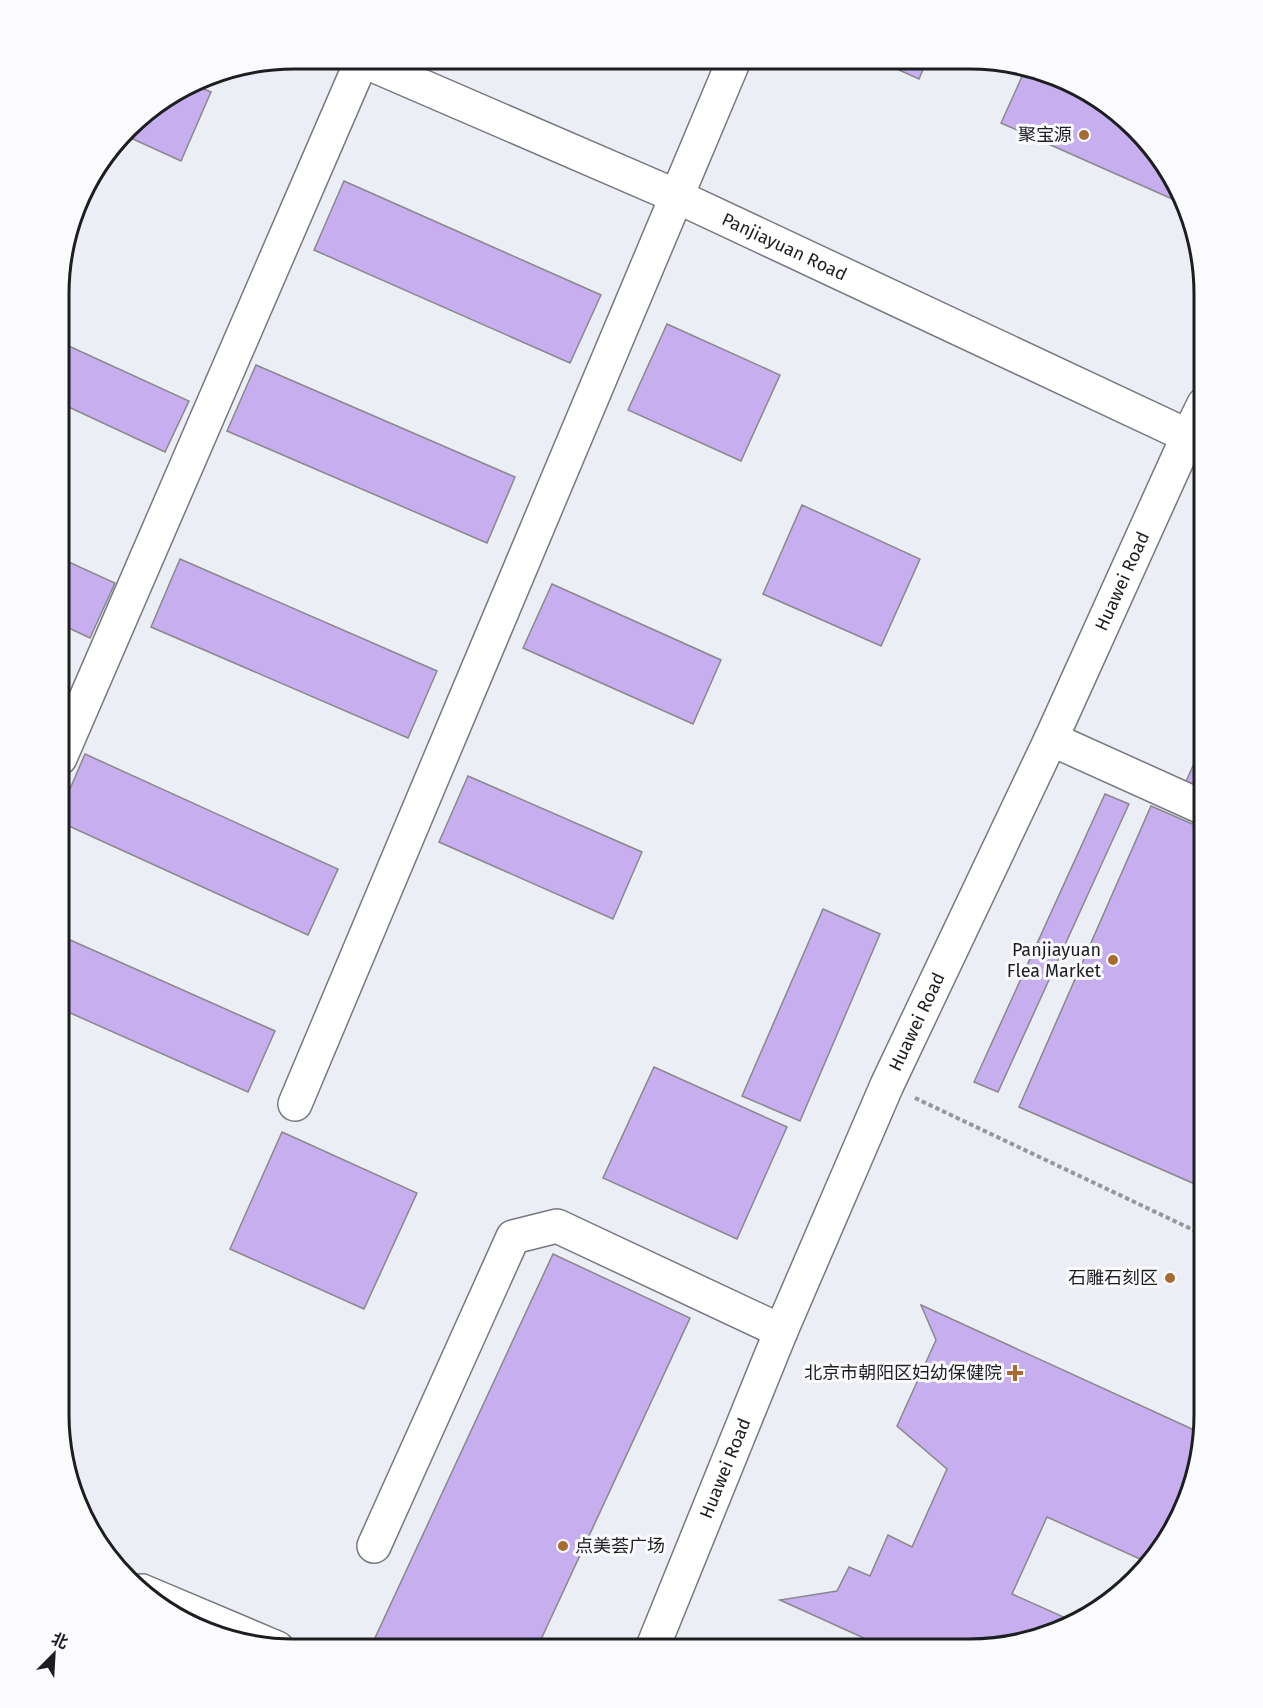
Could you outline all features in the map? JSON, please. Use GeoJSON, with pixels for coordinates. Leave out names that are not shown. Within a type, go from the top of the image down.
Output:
{"type":"FeatureCollection","features":[{"type":"Feature","properties":{"kind":"street"},"geometry":{"type":"LineString","coordinates":[[69,737],[356,69]]}},
{"type":"Feature","properties":{"kind":"street","name":"Panjiayuan Road"},"geometry":{"type":"LineString","coordinates":[[383,69],[676,196],[1194,439]]}},
{"type":"Feature","properties":{"kind":"street"},"geometry":{"type":"LineString","coordinates":[[295,1104],[730,69]]}},
{"type":"Feature","properties":{"kind":"street","name":"Huawei Road"},"geometry":{"type":"LineString","coordinates":[[656,1639],[781,1331],[887,1085],[1051,739],[1194,451]]}},
{"type":"Feature","properties":{"kind":"street"},"geometry":{"type":"LineString","coordinates":[[1051,739],[1194,803]]}},
{"type":"Feature","properties":{"kind":"street"},"geometry":{"type":"LineString","coordinates":[[374,1546],[513,1237],[557,1226],[781,1331]]}},
{"type":"Feature","properties":{"kind":"street"},"geometry":{"type":"LineString","coordinates":[[175,1605],[238,1632]]}},
{"type":"Feature","properties":{"kind":"path"},"geometry":{"type":"LineString","coordinates":[[887,1085],[1194,1230]]}},
{"type":"Feature","properties":{"kind":"building"},"geometry":{"type":"Polygon","coordinates":[[[897,69],[923,69],[919,79],[897,69]]]}},
{"type":"Feature","properties":{"kind":"building"},"geometry":{"type":"Polygon","coordinates":[[[1022,76],[1069,92],[1106,115],[1128,135],[1148,157],[1173,199],[1001,123],[1022,76]]]}},
{"type":"Feature","properties":{"kind":"building"},"geometry":{"type":"Polygon","coordinates":[[[202,88],[211,92],[181,161],[132,139],[157,115],[202,88]]]}},
{"type":"Feature","properties":{"kind":"building"},"geometry":{"type":"Polygon","coordinates":[[[344,181],[601,295],[570,363],[314,250],[344,181]]]}},
{"type":"Feature","properties":{"kind":"building"},"geometry":{"type":"Polygon","coordinates":[[[667,324],[780,375],[741,461],[628,410],[667,324]]]}},
{"type":"Feature","properties":{"kind":"building"},"geometry":{"type":"Polygon","coordinates":[[[69,346],[189,401],[165,452],[69,407],[69,346]]]}},
{"type":"Feature","properties":{"kind":"building"},"geometry":{"type":"Polygon","coordinates":[[[256,365],[515,477],[487,543],[227,431],[256,365]]]}},
{"type":"Feature","properties":{"kind":"building"},"geometry":{"type":"Polygon","coordinates":[[[802,505],[920,559],[881,646],[763,594],[802,505]]]}},
{"type":"Feature","properties":{"kind":"building"},"geometry":{"type":"Polygon","coordinates":[[[180,559],[437,671],[408,738],[151,627],[180,559]]]}},
{"type":"Feature","properties":{"kind":"building"},"geometry":{"type":"Polygon","coordinates":[[[69,562],[115,583],[90,638],[69,628],[69,562]]]}},
{"type":"Feature","properties":{"kind":"building"},"geometry":{"type":"Polygon","coordinates":[[[552,584],[721,660],[693,724],[523,648],[552,584]]]}},
{"type":"Feature","properties":{"kind":"building"},"geometry":{"type":"Polygon","coordinates":[[[85,754],[338,869],[308,935],[69,826],[69,791],[85,754]]]}},
{"type":"Feature","properties":{"kind":"building"},"geometry":{"type":"Polygon","coordinates":[[[1194,764],[1194,790],[1184,786],[1194,764]]]}},
{"type":"Feature","properties":{"kind":"building"},"geometry":{"type":"Polygon","coordinates":[[[468,776],[642,852],[613,919],[439,842],[468,776]]]}},
{"type":"Feature","properties":{"kind":"building"},"geometry":{"type":"Polygon","coordinates":[[[1105,794],[1129,804],[998,1092],[974,1082],[1105,794]]]}},
{"type":"Feature","properties":{"kind":"building"},"geometry":{"type":"Polygon","coordinates":[[[1151,806],[1194,825],[1194,1184],[1019,1107],[1151,806]]]}},
{"type":"Feature","properties":{"kind":"building"},"geometry":{"type":"Polygon","coordinates":[[[823,909],[880,934],[800,1121],[742,1096],[823,909]]]}},
{"type":"Feature","properties":{"kind":"building"},"geometry":{"type":"Polygon","coordinates":[[[69,939],[275,1031],[248,1092],[69,1012],[69,939]]]}},
{"type":"Feature","properties":{"kind":"building"},"geometry":{"type":"Polygon","coordinates":[[[654,1067],[787,1127],[737,1239],[603,1178],[654,1067]]]}},
{"type":"Feature","properties":{"kind":"building"},"geometry":{"type":"Polygon","coordinates":[[[282,1132],[417,1193],[364,1309],[230,1249],[282,1132]]]}},
{"type":"Feature","properties":{"kind":"building"},"geometry":{"type":"Polygon","coordinates":[[[553,1254],[690,1318],[541,1639],[375,1638],[553,1254]]]}},
{"type":"Feature","properties":{"kind":"building"},"geometry":{"type":"Polygon","coordinates":[[[921,1305],[1194,1430],[1190,1458],[1171,1514],[1141,1559],[1047,1517],[1012,1594],[1065,1618],[1013,1635],[984,1639],[866,1639],[780,1600],[837,1591],[849,1567],[870,1576],[888,1535],[912,1547],[947,1469],[897,1426],[936,1340],[921,1305]]]}},
{"type":"Feature","properties":{"kind":"place","name":"聚宝源"},"geometry":{"type":"Point","coordinates":[1084,135]}},
{"type":"Feature","properties":{"kind":"place","name":"Panjiayuan Flea Market"},"geometry":{"type":"Point","coordinates":[1113,960]}},
{"type":"Feature","properties":{"kind":"place","name":"石雕石刻区"},"geometry":{"type":"Point","coordinates":[1170,1278]}},
{"type":"Feature","properties":{"kind":"place","name":"北京市朝阳区妇幼保健院"},"geometry":{"type":"Point","coordinates":[1015,1373]}},
{"type":"Feature","properties":{"kind":"place","name":"点美荟广场"},"geometry":{"type":"Point","coordinates":[563,1546]}}]}
